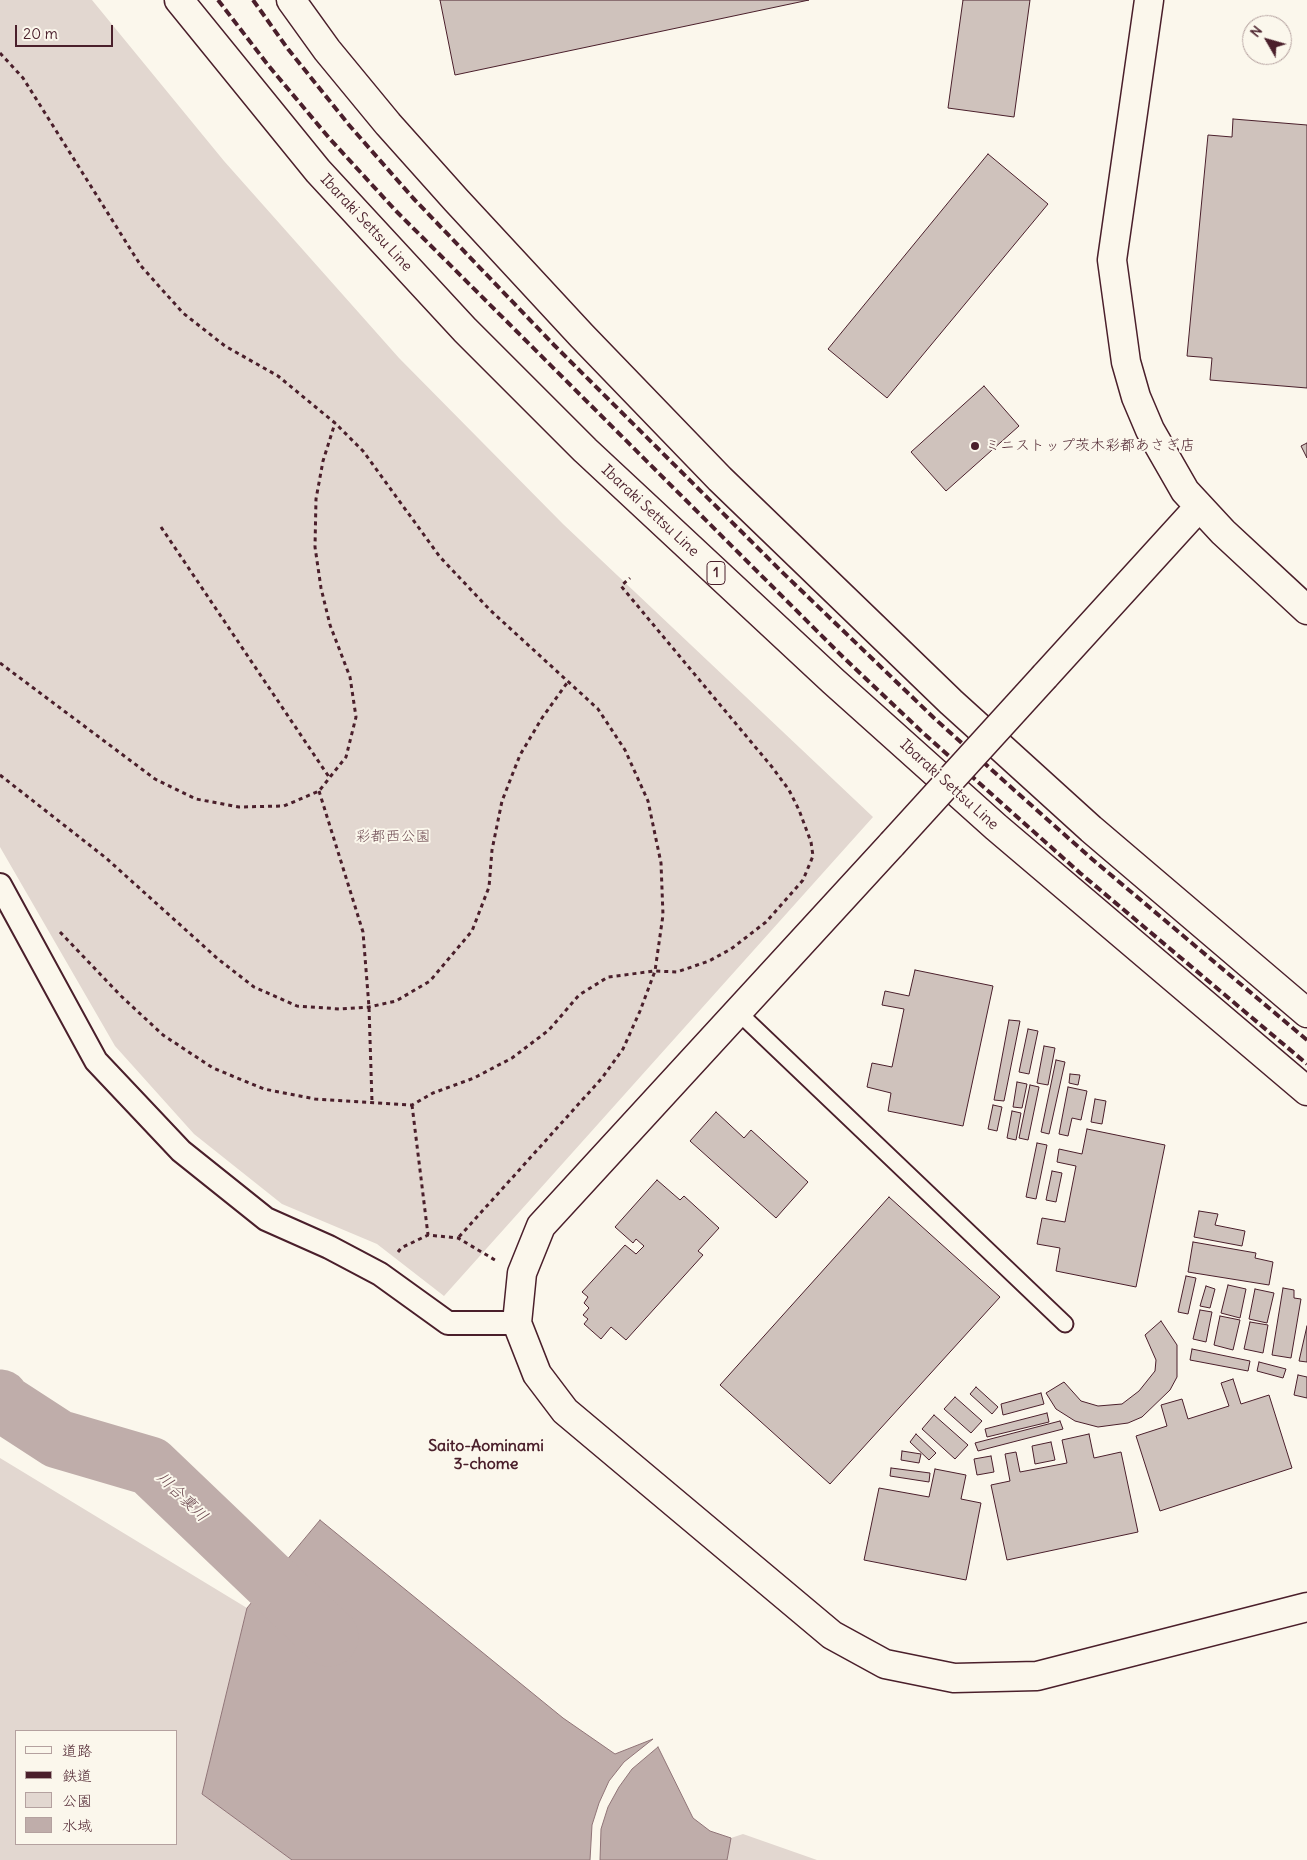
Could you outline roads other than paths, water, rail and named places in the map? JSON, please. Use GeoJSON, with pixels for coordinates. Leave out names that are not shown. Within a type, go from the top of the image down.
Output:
{"type":"FeatureCollection","features":[{"type":"Feature","properties":{"kind":"main road","name":"Ibaraki Settsu Line"},"geometry":{"type":"LineString","coordinates":[[179,0],[318,171],[447,310],[585,450],[833,681],[989,821],[1307,1091]]}},
{"type":"Feature","properties":{"kind":"main road"},"geometry":{"type":"LineString","coordinates":[[291,0],[327,50],[456,200],[607,362],[720,479],[951,702],[1092,829],[1307,1013]]}},
{"type":"Feature","properties":{"kind":"main road"},"geometry":{"type":"LineString","coordinates":[[1149,0],[1112,260],[1126,362],[1136,396],[1167,464],[1198,508],[1307,610]]}},
{"type":"Feature","properties":{"kind":"main road"},"geometry":{"type":"LineString","coordinates":[[1198,508],[541,1226],[522,1273],[517,1324],[537,1374],[565,1411],[832,1635],[885,1664],[954,1678],[1037,1676],[1295,1608],[1307,1607]]}},
{"type":"Feature","properties":{"kind":"street"},"geometry":{"type":"LineString","coordinates":[[0,884],[31,938],[96,1062],[181,1151],[266,1219],[329,1247],[380,1274],[448,1322],[517,1324]]}},
{"type":"Feature","properties":{"kind":"lane"},"geometry":{"type":"LineString","coordinates":[[738,1012],[1065,1324]]}},
{"type":"Feature","properties":{"kind":"water"},"geometry":{"type":"Polygon","coordinates":[[[320,1520],[563,1718],[615,1754],[653,1739],[624,1762],[609,1781],[592,1825],[590,1860],[292,1860],[202,1794],[247,1608],[320,1520]]]}},
{"type":"Feature","properties":{"kind":"water"},"geometry":{"type":"Polygon","coordinates":[[[658,1747],[693,1818],[710,1831],[731,1838],[727,1860],[600,1860],[601,1829],[608,1807],[632,1769],[658,1747]]]}},
{"type":"Feature","properties":{"kind":"waterway","name":"川合裏川"},"geometry":{"type":"LineString","coordinates":[[0,1399],[1,1402],[58,1439],[150,1466],[329,1637]]}},
{"type":"Feature","properties":{"kind":"railway"},"geometry":{"type":"LineString","coordinates":[[218,0],[268,65],[330,139],[396,211],[843,657],[921,731],[1080,873],[1307,1064]]}},
{"type":"Feature","properties":{"kind":"railway"},"geometry":{"type":"LineString","coordinates":[[253,0],[288,49],[349,125],[413,198],[554,345],[781,571],[934,718],[1013,789],[1092,859],[1307,1040]]}},
{"type":"Feature","properties":{"kind":"place","name":"ミニストップ茨木彩都あさぎ店"},"geometry":{"type":"Point","coordinates":[975,446]}},
{"type":"Feature","properties":{"kind":"district","name":"Saito-Aominami 3-chome"},"geometry":{"type":"Point","coordinates":[486,1455]}},
{"type":"Feature","properties":{"kind":"park label","name":"彩都西公園"},"geometry":{"type":"Point","coordinates":[393,837]}}]}
